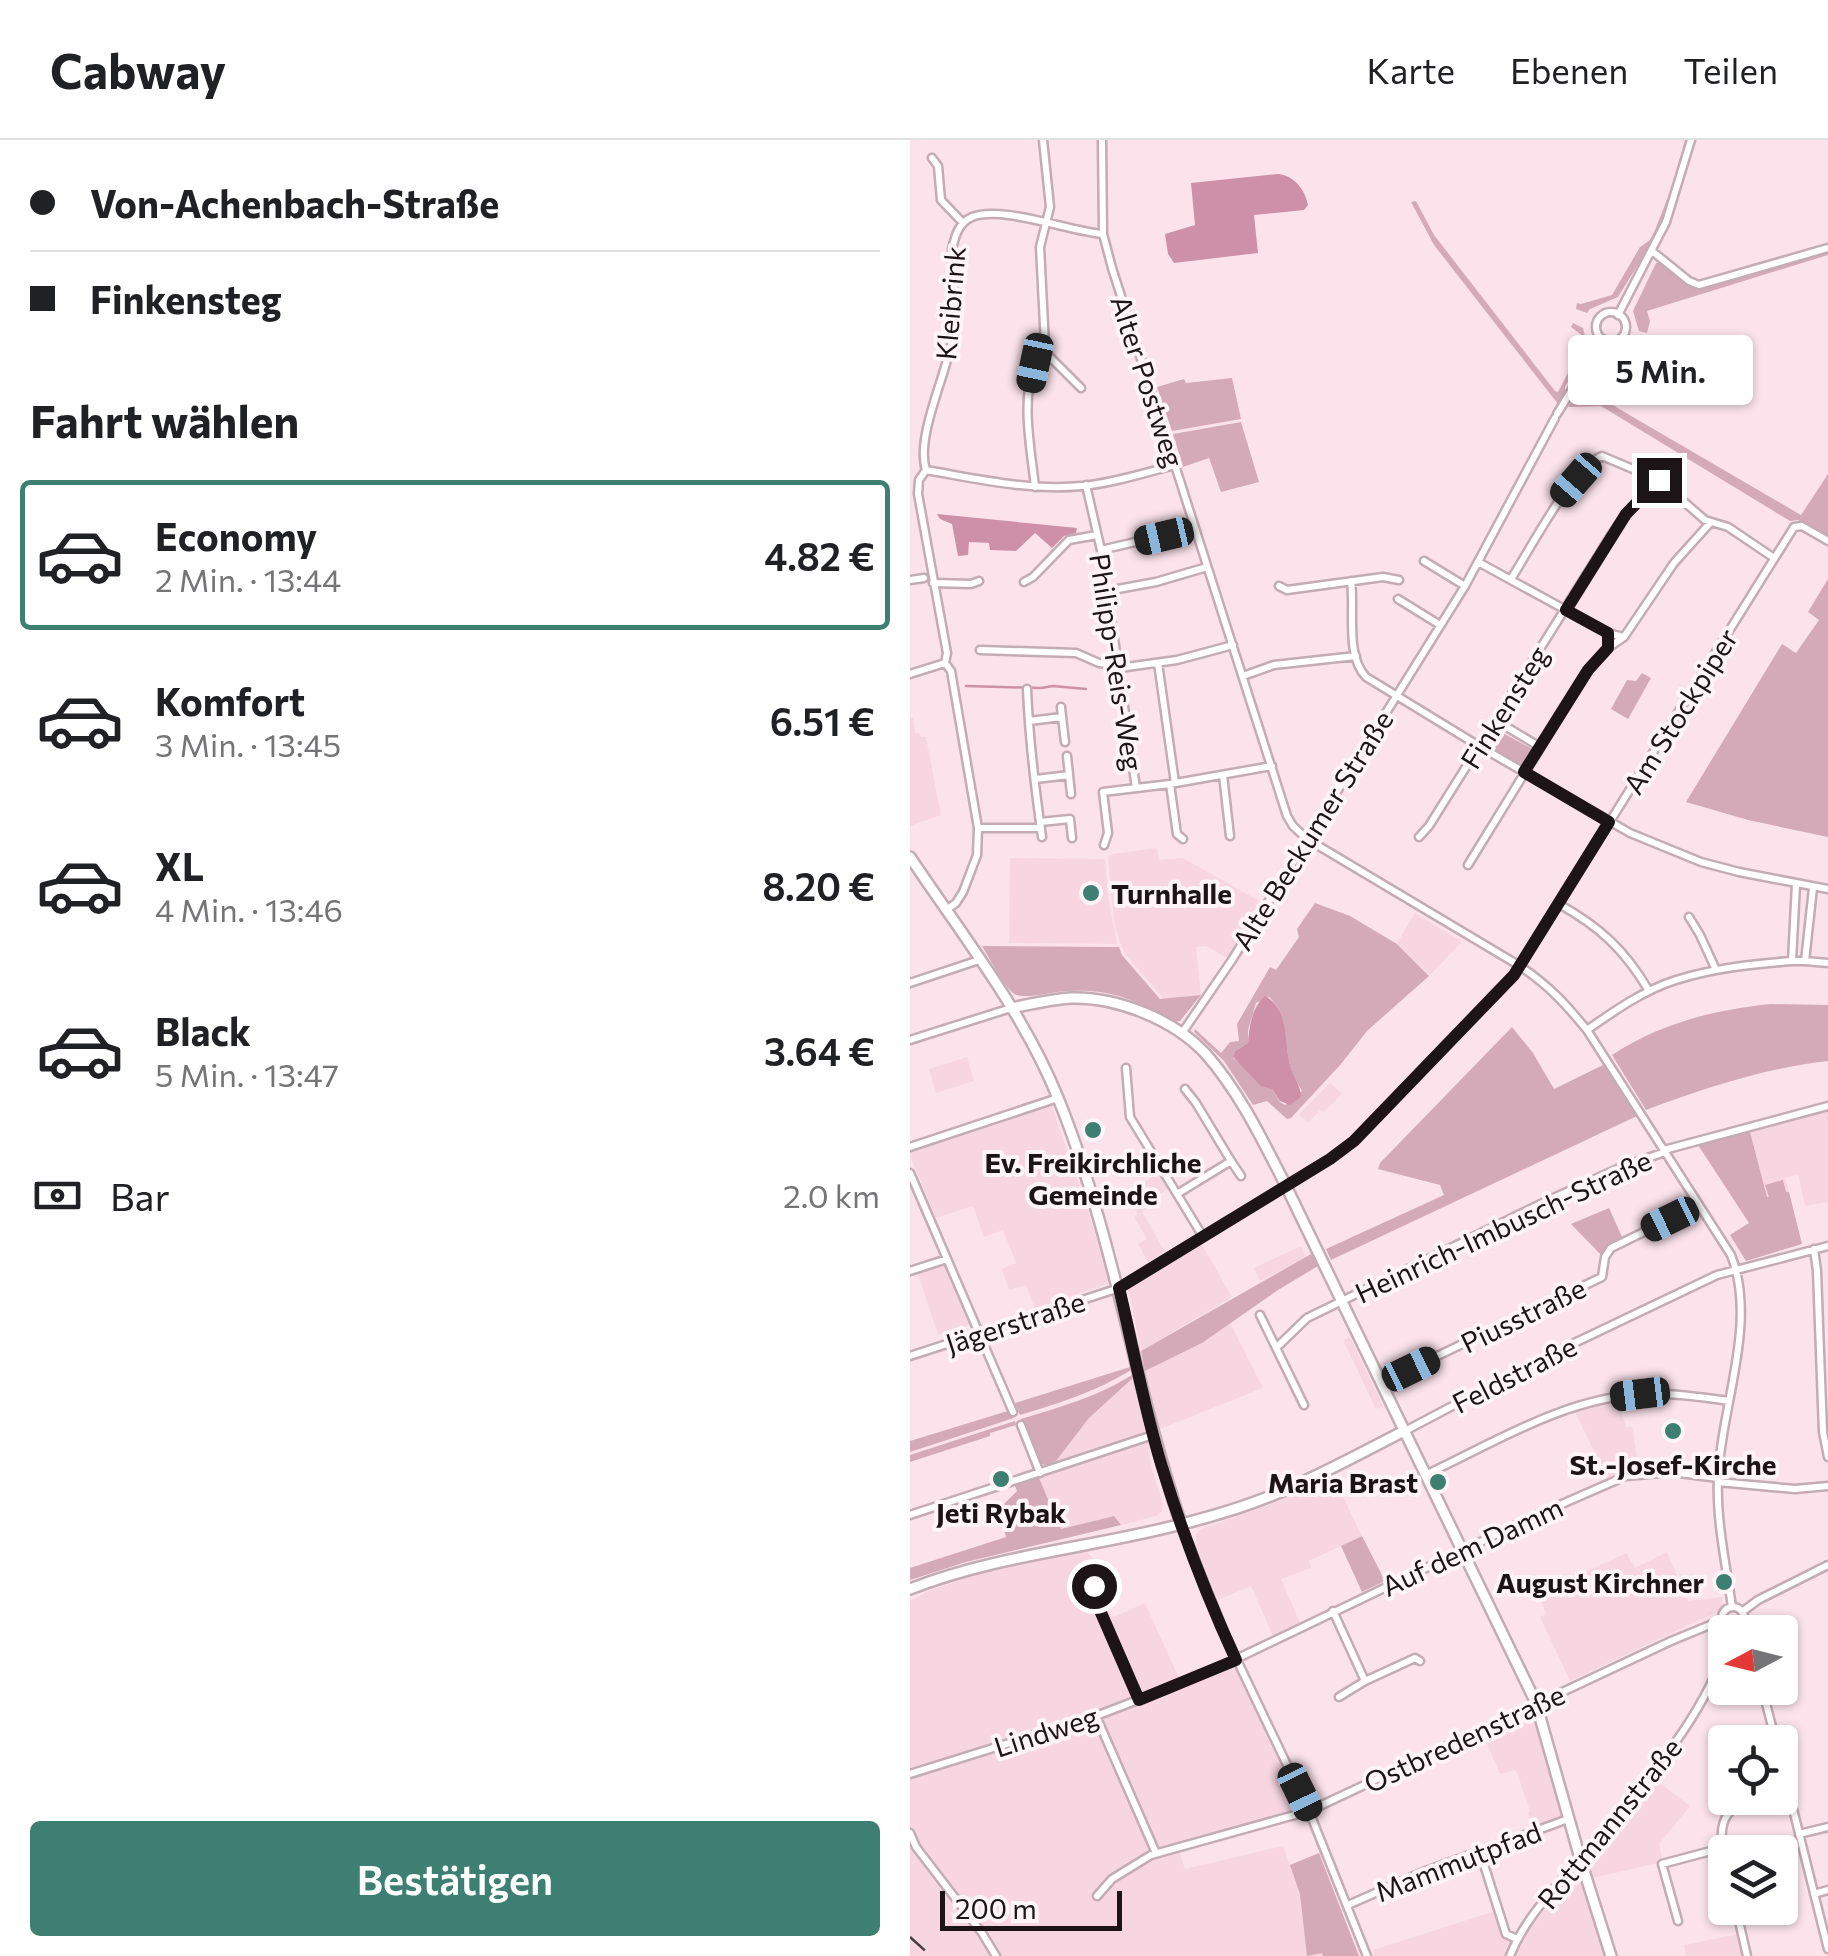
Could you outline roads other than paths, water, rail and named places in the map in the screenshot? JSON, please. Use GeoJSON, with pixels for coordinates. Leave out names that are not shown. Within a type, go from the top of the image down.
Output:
{"type":"FeatureCollection","features":[{"type":"Feature","properties":{"kind":"main road"},"geometry":{"type":"LineString","coordinates":[[910,857],[1026,1030],[1058,1098],[1099,1218],[1153,1435],[1181,1524]]}},
{"type":"Feature","properties":{"kind":"main road"},"geometry":{"type":"LineString","coordinates":[[1011,1008],[1064,999],[1107,1001],[1147,1014],[1204,1052],[1250,1120],[1286,1186],[1536,1704],[1611,1956]]}},
{"type":"Feature","properties":{"kind":"main road","name":"Feldstraße"},"geometry":{"type":"LineString","coordinates":[[910,1589],[964,1570],[1181,1524],[1272,1496],[1404,1431]]}},
{"type":"Feature","properties":{"kind":"street"},"geometry":{"type":"LineString","coordinates":[[1035,486],[1029,407],[1035,363],[1044,351],[1040,247],[1050,208],[1043,140]]}},
{"type":"Feature","properties":{"kind":"street","name":"Alter Postweg"},"geometry":{"type":"LineString","coordinates":[[1102,140],[1103,234],[1122,302],[1287,816],[1307,839]]}},
{"type":"Feature","properties":{"kind":"street","name":"Alte Beckumer Straße"},"geometry":{"type":"LineString","coordinates":[[1618,314],[1666,222],[1691,140]]}},
{"type":"Feature","properties":{"kind":"street"},"geometry":{"type":"LineString","coordinates":[[932,158],[938,166],[941,200],[963,223]]}},
{"type":"Feature","properties":{"kind":"street","name":"Kleibrink"},"geometry":{"type":"LineString","coordinates":[[946,910],[963,892],[977,855],[978,828],[951,671],[945,663],[947,652],[921,520],[918,484],[926,470],[923,460],[927,433],[953,334],[952,249],[956,233],[974,216],[999,214],[1103,234]]}},
{"type":"Feature","properties":{"kind":"street"},"geometry":{"type":"LineString","coordinates":[[1652,251],[1689,282],[1699,285],[1828,248]]}},
{"type":"Feature","properties":{"kind":"street","name":"Alte Beckumer Straße"},"geometry":{"type":"LineString","coordinates":[[1608,312],[1618,314],[1625,327],[1622,336],[1611,342],[1603,340],[1596,330],[1599,318],[1608,312]]}},
{"type":"Feature","properties":{"kind":"street","name":"Alte Beckumer Straße"},"geometry":{"type":"LineString","coordinates":[[1181,1034],[1232,960],[1465,586],[1556,416],[1603,340]]}},
{"type":"Feature","properties":{"kind":"street"},"geometry":{"type":"LineString","coordinates":[[1044,351],[1081,388]]}},
{"type":"Feature","properties":{"kind":"street"},"geometry":{"type":"LineString","coordinates":[[1511,579],[1560,498],[1595,458],[1606,456],[1659,480],[1701,517],[1728,527],[1775,558]]}},
{"type":"Feature","properties":{"kind":"street"},"geometry":{"type":"LineString","coordinates":[[926,470],[1035,486],[1086,485],[1175,465]]}},
{"type":"Feature","properties":{"kind":"street","name":"Finkensteg"},"geometry":{"type":"LineString","coordinates":[[1420,837],[1626,514],[1659,480]]}},
{"type":"Feature","properties":{"kind":"street","name":"Philipp-Reis-Weg"},"geometry":{"type":"LineString","coordinates":[[1086,485],[1101,550],[1136,788]]}},
{"type":"Feature","properties":{"kind":"street"},"geometry":{"type":"LineString","coordinates":[[910,521],[921,520]]}},
{"type":"Feature","properties":{"kind":"street"},"geometry":{"type":"LineString","coordinates":[[1468,864],[1588,670],[1624,637],[1674,563],[1710,523]]}},
{"type":"Feature","properties":{"kind":"street","name":"Am Stockpiper"},"geometry":{"type":"LineString","coordinates":[[1119,1288],[1354,1141],[1514,975],[1794,527],[1804,527],[1828,541]]}},
{"type":"Feature","properties":{"kind":"street"},"geometry":{"type":"LineString","coordinates":[[1101,550],[1195,528]]}},
{"type":"Feature","properties":{"kind":"street","name":"Philipp-Reis-Weg"},"geometry":{"type":"LineString","coordinates":[[1024,582],[1069,540],[1097,535]]}},
{"type":"Feature","properties":{"kind":"street"},"geometry":{"type":"LineString","coordinates":[[1424,561],[1465,586]]}},
{"type":"Feature","properties":{"kind":"street"},"geometry":{"type":"LineString","coordinates":[[1478,562],[1608,633],[1624,637]]}},
{"type":"Feature","properties":{"kind":"street"},"geometry":{"type":"LineString","coordinates":[[1106,591],[1208,567]]}},
{"type":"Feature","properties":{"kind":"street"},"geometry":{"type":"LineString","coordinates":[[1279,586],[1286,590],[1389,577],[1399,580]]}},
{"type":"Feature","properties":{"kind":"street"},"geometry":{"type":"LineString","coordinates":[[910,580],[924,578]]}},
{"type":"Feature","properties":{"kind":"street"},"geometry":{"type":"LineString","coordinates":[[934,583],[971,584],[979,580]]}},
{"type":"Feature","properties":{"kind":"street"},"geometry":{"type":"LineString","coordinates":[[1352,581],[1352,630],[1360,670],[1395,696],[1609,822],[1659,846],[1701,862],[1828,889]]}},
{"type":"Feature","properties":{"kind":"street"},"geometry":{"type":"LineString","coordinates":[[1398,599],[1440,625]]}},
{"type":"Feature","properties":{"kind":"street"},"geometry":{"type":"LineString","coordinates":[[1608,633],[1608,648]]}},
{"type":"Feature","properties":{"kind":"street"},"geometry":{"type":"LineString","coordinates":[[980,650],[1076,653],[1119,666],[1158,663],[1233,646]]}},
{"type":"Feature","properties":{"kind":"street"},"geometry":{"type":"LineString","coordinates":[[1243,676],[1274,665],[1356,656]]}},
{"type":"Feature","properties":{"kind":"street"},"geometry":{"type":"LineString","coordinates":[[910,674],[945,663]]}},
{"type":"Feature","properties":{"kind":"street"},"geometry":{"type":"LineString","coordinates":[[1158,663],[1177,834],[1182,839]]}},
{"type":"Feature","properties":{"kind":"street"},"geometry":{"type":"LineString","coordinates":[[1027,689],[1028,732],[1041,829]]}},
{"type":"Feature","properties":{"kind":"street"},"geometry":{"type":"LineString","coordinates":[[1061,707],[1065,742]]}},
{"type":"Feature","properties":{"kind":"street"},"geometry":{"type":"LineString","coordinates":[[1029,721],[1062,717]]}},
{"type":"Feature","properties":{"kind":"street"},"geometry":{"type":"LineString","coordinates":[[1495,720],[1540,747]]}},
{"type":"Feature","properties":{"kind":"street"},"geometry":{"type":"LineString","coordinates":[[1067,756],[1071,794]]}},
{"type":"Feature","properties":{"kind":"street"},"geometry":{"type":"LineString","coordinates":[[1104,846],[1108,833],[1104,792],[1272,766]]}},
{"type":"Feature","properties":{"kind":"street"},"geometry":{"type":"LineString","coordinates":[[1036,779],[1069,775]]}},
{"type":"Feature","properties":{"kind":"street"},"geometry":{"type":"LineString","coordinates":[[1223,775],[1230,836]]}},
{"type":"Feature","properties":{"kind":"street"},"geometry":{"type":"LineString","coordinates":[[978,828],[1041,829],[1070,819],[1072,838]]}},
{"type":"Feature","properties":{"kind":"street"},"geometry":{"type":"LineString","coordinates":[[1307,839],[1548,986],[1587,1030],[1731,1255],[1736,1270],[1740,1334],[1718,1480],[1732,1607]]}},
{"type":"Feature","properties":{"kind":"street"},"geometry":{"type":"LineString","coordinates":[[1792,961],[1796,884]]}},
{"type":"Feature","properties":{"kind":"street"},"geometry":{"type":"LineString","coordinates":[[1805,961],[1813,887]]}},
{"type":"Feature","properties":{"kind":"street"},"geometry":{"type":"LineString","coordinates":[[1559,904],[1614,943],[1629,958],[1649,991]]}},
{"type":"Feature","properties":{"kind":"street"},"geometry":{"type":"LineString","coordinates":[[1689,917],[1716,970]]}},
{"type":"Feature","properties":{"kind":"street"},"geometry":{"type":"LineString","coordinates":[[910,983],[980,960]]}},
{"type":"Feature","properties":{"kind":"street"},"geometry":{"type":"LineString","coordinates":[[1587,1030],[1674,980],[1716,970],[1792,961],[1828,963]]}},
{"type":"Feature","properties":{"kind":"street"},"geometry":{"type":"LineString","coordinates":[[910,1040],[1011,1008]]}},
{"type":"Feature","properties":{"kind":"street"},"geometry":{"type":"LineString","coordinates":[[1126,1068],[1128,1112],[1203,1236]]}},
{"type":"Feature","properties":{"kind":"street"},"geometry":{"type":"LineString","coordinates":[[1185,1089],[1241,1176]]}},
{"type":"Feature","properties":{"kind":"street"},"geometry":{"type":"LineString","coordinates":[[910,1147],[1058,1098]]}},
{"type":"Feature","properties":{"kind":"street","name":"Heinrich-Imbusch-Straße"},"geometry":{"type":"LineString","coordinates":[[1276,1348],[1307,1318],[1624,1166],[1664,1151],[1828,1106]]}},
{"type":"Feature","properties":{"kind":"street"},"geometry":{"type":"LineString","coordinates":[[1178,1194],[1232,1161]]}},
{"type":"Feature","properties":{"kind":"street"},"geometry":{"type":"LineString","coordinates":[[910,1173],[1014,1412]]}},
{"type":"Feature","properties":{"kind":"street","name":"Piusstraße"},"geometry":{"type":"LineString","coordinates":[[1381,1383],[1602,1277],[1605,1257],[1611,1248],[1699,1205]]}},
{"type":"Feature","properties":{"kind":"street","name":"Feldstraße"},"geometry":{"type":"LineString","coordinates":[[1404,1431],[1717,1275],[1828,1246]]}},
{"type":"Feature","properties":{"kind":"street"},"geometry":{"type":"LineString","coordinates":[[1814,1249],[1823,1432],[1828,1455]]}},
{"type":"Feature","properties":{"kind":"street"},"geometry":{"type":"LineString","coordinates":[[910,1271],[947,1259]]}},
{"type":"Feature","properties":{"kind":"street","name":"Jägerstraße"},"geometry":{"type":"LineString","coordinates":[[910,1356],[1119,1288]]}},
{"type":"Feature","properties":{"kind":"street"},"geometry":{"type":"LineString","coordinates":[[1260,1314],[1304,1406]]}},
{"type":"Feature","properties":{"kind":"street"},"geometry":{"type":"LineString","coordinates":[[1425,1475],[1584,1403],[1640,1394],[1729,1401]]}},
{"type":"Feature","properties":{"kind":"street"},"geometry":{"type":"LineString","coordinates":[[1020,1425],[1040,1472]]}},
{"type":"Feature","properties":{"kind":"street"},"geometry":{"type":"LineString","coordinates":[[910,1515],[1153,1435]]}},
{"type":"Feature","properties":{"kind":"street","name":"Auf dem Damm"},"geometry":{"type":"LineString","coordinates":[[1236,1660],[1462,1550],[1626,1476],[1672,1472],[1795,1489],[1828,1486]]}},
{"type":"Feature","properties":{"kind":"street"},"geometry":{"type":"LineString","coordinates":[[1181,1524],[1216,1616],[1309,1811],[1367,1956]]}},
{"type":"Feature","properties":{"kind":"street"},"geometry":{"type":"LineString","coordinates":[[1732,1607],[1742,1612],[1828,1564]]}},
{"type":"Feature","properties":{"kind":"street"},"geometry":{"type":"LineString","coordinates":[[1085,1568],[1139,1700]]}},
{"type":"Feature","properties":{"kind":"street"},"geometry":{"type":"LineString","coordinates":[[1723,1615],[1732,1607]]}},
{"type":"Feature","properties":{"kind":"street"},"geometry":{"type":"LineString","coordinates":[[1333,1611],[1366,1680]]}},
{"type":"Feature","properties":{"kind":"street","name":"Ostbredenstraße"},"geometry":{"type":"LineString","coordinates":[[1097,1896],[1116,1876],[1156,1853],[1309,1811],[1708,1625]]}},
{"type":"Feature","properties":{"kind":"street"},"geometry":{"type":"LineString","coordinates":[[1340,1697],[1366,1680],[1415,1658],[1420,1661]]}},
{"type":"Feature","properties":{"kind":"street","name":"Lindweg"},"geometry":{"type":"LineString","coordinates":[[910,1774],[1096,1716],[1236,1660]]}},
{"type":"Feature","properties":{"kind":"street","name":"Rottmannstraße"},"geometry":{"type":"LineString","coordinates":[[1510,1956],[1530,1918],[1688,1725],[1708,1691]]}},
{"type":"Feature","properties":{"kind":"street"},"geometry":{"type":"LineString","coordinates":[[1096,1716],[1156,1853]]}},
{"type":"Feature","properties":{"kind":"street"},"geometry":{"type":"LineString","coordinates":[[1793,1815],[1828,1949]]}},
{"type":"Feature","properties":{"kind":"street","name":"Mammutpfad"},"geometry":{"type":"LineString","coordinates":[[1348,1905],[1423,1872],[1570,1818]]}},
{"type":"Feature","properties":{"kind":"street"},"geometry":{"type":"LineString","coordinates":[[1799,1834],[1828,1828]]}},
{"type":"Feature","properties":{"kind":"street"},"geometry":{"type":"LineString","coordinates":[[910,1833],[916,1847],[996,1956]]}},
{"type":"Feature","properties":{"kind":"street","name":"Rottmannstraße"},"geometry":{"type":"LineString","coordinates":[[1479,1852],[1506,1934],[1517,1940]]}},
{"type":"Feature","properties":{"kind":"street"},"geometry":{"type":"LineString","coordinates":[[1678,1921],[1662,1864],[1708,1852]]}},
{"type":"Feature","properties":{"kind":"street"},"geometry":{"type":"LineString","coordinates":[[1814,1894],[1828,1890]]}},
{"type":"Feature","properties":{"kind":"street"},"geometry":{"type":"LineString","coordinates":[[1740,1925],[1747,1956]]}},
{"type":"Feature","properties":{"kind":"waterway"},"geometry":{"type":"LineString","coordinates":[[966,686],[1086,689]]}},
{"type":"Feature","properties":{"kind":"railway"},"geometry":{"type":"LineString","coordinates":[[910,1937],[931,1956]]}},
{"type":"Feature","properties":{"kind":"place","name":"Turnhalle"},"geometry":{"type":"Point","coordinates":[1091,893]}},
{"type":"Feature","properties":{"kind":"place","name":"Ev. Freikirchliche Gemeinde"},"geometry":{"type":"Point","coordinates":[1093,1130]}},
{"type":"Feature","properties":{"kind":"place","name":"St.-Josef-Kirche"},"geometry":{"type":"Point","coordinates":[1673,1431]}},
{"type":"Feature","properties":{"kind":"place","name":"Jeti Rybak"},"geometry":{"type":"Point","coordinates":[1001,1479]}},
{"type":"Feature","properties":{"kind":"place","name":"Maria Brast"},"geometry":{"type":"Point","coordinates":[1438,1482]}},
{"type":"Feature","properties":{"kind":"place","name":"August Kirchner"},"geometry":{"type":"Point","coordinates":[1724,1582]}}]}
